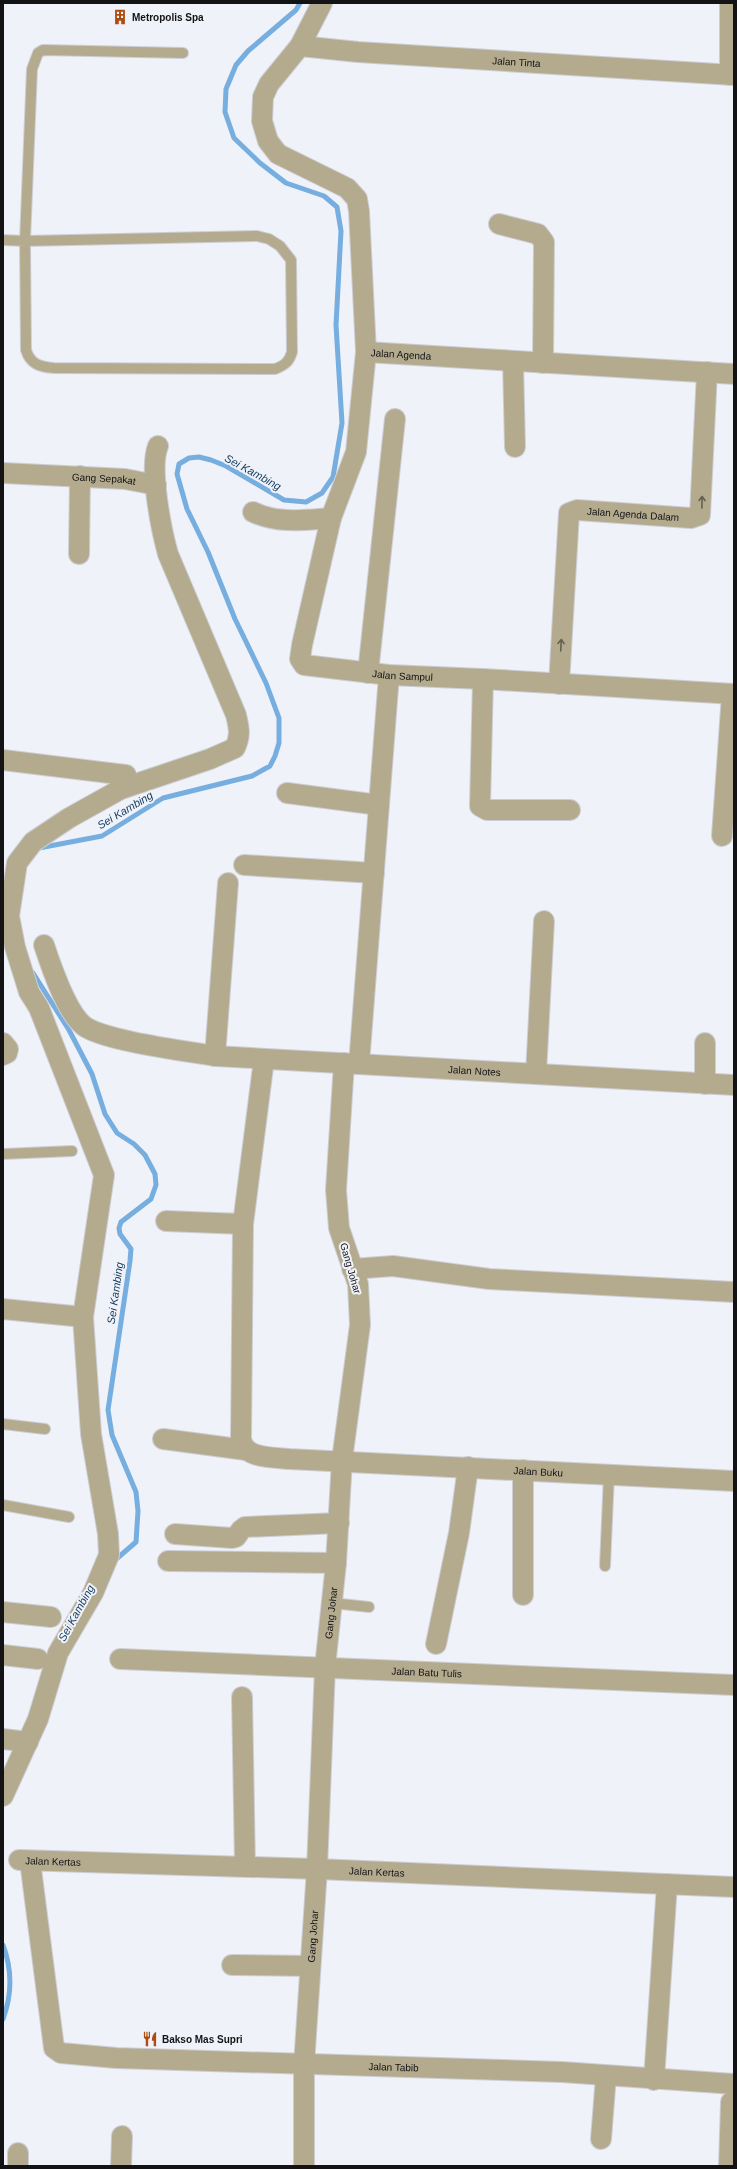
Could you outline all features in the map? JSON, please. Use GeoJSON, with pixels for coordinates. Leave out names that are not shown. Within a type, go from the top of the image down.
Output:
{"type":"FeatureCollection","features":[{"type":"Feature","properties":{"kind":"street","name":"Jalan Agenda"},"geometry":{"type":"LineString","coordinates":[[322,3],[300,46],[269,84],[263,97],[262,121],[268,141],[278,154],[348,188],[353,192],[357,199],[366,352],[734,374]]}},
{"type":"Feature","properties":{"kind":"street"},"geometry":{"type":"LineString","coordinates":[[730,3],[732,75]]}},
{"type":"Feature","properties":{"kind":"street","name":"Jalan Tinta"},"geometry":{"type":"LineString","coordinates":[[300,46],[358,52],[732,75]]}},
{"type":"Feature","properties":{"kind":"street"},"geometry":{"type":"LineString","coordinates":[[499,224],[538,234],[544,242],[543,363]]}},
{"type":"Feature","properties":{"kind":"street"},"geometry":{"type":"LineString","coordinates":[[253,512],[265,518],[289,521],[331,518],[356,452],[366,352]]}},
{"type":"Feature","properties":{"kind":"street"},"geometry":{"type":"LineString","coordinates":[[513,361],[515,447]]}},
{"type":"Feature","properties":{"kind":"street","name":"Jalan Agenda Dalam"},"geometry":{"type":"LineString","coordinates":[[559,684],[570,513],[577,510],[692,518],[700,515],[707,372]]}},
{"type":"Feature","properties":{"kind":"street"},"geometry":{"type":"LineString","coordinates":[[368,673],[395,419]]}},
{"type":"Feature","properties":{"kind":"street"},"geometry":{"type":"LineString","coordinates":[[3,1796],[38,1719],[58,1653],[93,1594],[109,1555],[108,1534],[91,1434],[83,1317],[104,1175],[42,1016],[29,992],[12,932],[9,916],[17,863],[33,842],[69,818],[121,789],[210,759],[235,748],[239,739],[240,729],[236,715],[168,554],[162,533],[154,455],[158,446]]}},
{"type":"Feature","properties":{"kind":"street","name":"Gang Sepakat"},"geometry":{"type":"LineString","coordinates":[[3,473],[125,479],[156,485]]}},
{"type":"Feature","properties":{"kind":"street"},"geometry":{"type":"LineString","coordinates":[[79,554],[80,476]]}},
{"type":"Feature","properties":{"kind":"street","name":"Jalan Sampul"},"geometry":{"type":"LineString","coordinates":[[331,518],[300,659],[304,665],[389,675],[733,694]]}},
{"type":"Feature","properties":{"kind":"street","name":"Gang Johar"},"geometry":{"type":"LineString","coordinates":[[304,2166],[304,2064],[317,1869],[325,1667],[336,1563],[342,1460],[360,1325],[358,1284],[339,1228],[336,1190],[374,873],[389,675]]}},
{"type":"Feature","properties":{"kind":"street"},"geometry":{"type":"LineString","coordinates":[[483,679],[480,806],[486,810],[570,810]]}},
{"type":"Feature","properties":{"kind":"street"},"geometry":{"type":"LineString","coordinates":[[722,836],[733,694]]}},
{"type":"Feature","properties":{"kind":"street"},"geometry":{"type":"LineString","coordinates":[[3,760],[126,775]]}},
{"type":"Feature","properties":{"kind":"street"},"geometry":{"type":"LineString","coordinates":[[287,792],[379,805]]}},
{"type":"Feature","properties":{"kind":"street"},"geometry":{"type":"LineString","coordinates":[[244,864],[374,873]]}},
{"type":"Feature","properties":{"kind":"street"},"geometry":{"type":"LineString","coordinates":[[215,1056],[228,883]]}},
{"type":"Feature","properties":{"kind":"street"},"geometry":{"type":"LineString","coordinates":[[536,1074],[544,921]]}},
{"type":"Feature","properties":{"kind":"street","name":"Jalan Notes"},"geometry":{"type":"LineString","coordinates":[[44,945],[62,992],[75,1015],[84,1026],[99,1034],[215,1056],[734,1085]]}},
{"type":"Feature","properties":{"kind":"street"},"geometry":{"type":"LineString","coordinates":[[3,1043],[8,1049],[7,1054],[3,1055]]}},
{"type":"Feature","properties":{"kind":"street"},"geometry":{"type":"LineString","coordinates":[[705,1084],[706,1043]]}},
{"type":"Feature","properties":{"kind":"street"},"geometry":{"type":"LineString","coordinates":[[246,1450],[241,1444],[240,1438],[243,1224],[264,1059]]}},
{"type":"Feature","properties":{"kind":"street"},"geometry":{"type":"LineString","coordinates":[[166,1220],[243,1224]]}},
{"type":"Feature","properties":{"kind":"street"},"geometry":{"type":"LineString","coordinates":[[352,1269],[393,1266],[489,1279],[734,1292]]}},
{"type":"Feature","properties":{"kind":"street"},"geometry":{"type":"LineString","coordinates":[[3,1309],[83,1317]]}},
{"type":"Feature","properties":{"kind":"street","name":"Jalan Buku"},"geometry":{"type":"LineString","coordinates":[[163,1439],[246,1450],[253,1454],[289,1459],[342,1460],[734,1481]]}},
{"type":"Feature","properties":{"kind":"street"},"geometry":{"type":"LineString","coordinates":[[436,1644],[459,1533],[468,1467]]}},
{"type":"Feature","properties":{"kind":"street"},"geometry":{"type":"LineString","coordinates":[[523,1470],[523,1595]]}},
{"type":"Feature","properties":{"kind":"street"},"geometry":{"type":"LineString","coordinates":[[175,1534],[232,1538],[245,1527],[339,1523]]}},
{"type":"Feature","properties":{"kind":"street"},"geometry":{"type":"LineString","coordinates":[[168,1561],[336,1563]]}},
{"type":"Feature","properties":{"kind":"street"},"geometry":{"type":"LineString","coordinates":[[3,1612],[51,1617]]}},
{"type":"Feature","properties":{"kind":"street"},"geometry":{"type":"LineString","coordinates":[[3,1655],[38,1659]]}},
{"type":"Feature","properties":{"kind":"street","name":"Jalan Batu Tulis"},"geometry":{"type":"LineString","coordinates":[[120,1658],[734,1686]]}},
{"type":"Feature","properties":{"kind":"street"},"geometry":{"type":"LineString","coordinates":[[242,1697],[245,1866]]}},
{"type":"Feature","properties":{"kind":"street"},"geometry":{"type":"LineString","coordinates":[[3,1739],[28,1742]]}},
{"type":"Feature","properties":{"kind":"street","name":"Jalan Kertas"},"geometry":{"type":"LineString","coordinates":[[54,2048],[25,1861],[245,1866],[734,1887]]}},
{"type":"Feature","properties":{"kind":"street"},"geometry":{"type":"LineString","coordinates":[[654,2080],[667,1884]]}},
{"type":"Feature","properties":{"kind":"street"},"geometry":{"type":"LineString","coordinates":[[232,1965],[310,1966]]}},
{"type":"Feature","properties":{"kind":"street","name":"Jalan Tabib"},"geometry":{"type":"LineString","coordinates":[[54,2048],[61,2053],[116,2058],[562,2072],[654,2080],[733,2093]]}},
{"type":"Feature","properties":{"kind":"street"},"geometry":{"type":"LineString","coordinates":[[601,2139],[606,2076]]}},
{"type":"Feature","properties":{"kind":"street"},"geometry":{"type":"LineString","coordinates":[[729,2166],[733,2093]]}},
{"type":"Feature","properties":{"kind":"street"},"geometry":{"type":"LineString","coordinates":[[120,2166],[122,2136]]}},
{"type":"Feature","properties":{"kind":"lane"},"geometry":{"type":"LineString","coordinates":[[3,240],[25,241],[257,236],[269,239],[280,246],[290,260],[292,352],[289,361],[275,369],[42,368],[28,357],[26,350],[25,241],[32,69],[38,53],[43,50],[183,53]]}},
{"type":"Feature","properties":{"kind":"lane"},"geometry":{"type":"LineString","coordinates":[[3,1154],[72,1151]]}},
{"type":"Feature","properties":{"kind":"lane"},"geometry":{"type":"LineString","coordinates":[[3,1424],[45,1429]]}},
{"type":"Feature","properties":{"kind":"lane"},"geometry":{"type":"LineString","coordinates":[[605,1566],[609,1474]]}},
{"type":"Feature","properties":{"kind":"lane"},"geometry":{"type":"LineString","coordinates":[[3,1504],[69,1517]]}},
{"type":"Feature","properties":{"kind":"lane"},"geometry":{"type":"LineString","coordinates":[[332,1603],[369,1607]]}},
{"type":"Feature","properties":{"kind":"waterway","name":"Sei Kambing"},"geometry":{"type":"LineString","coordinates":[[39,848],[102,836],[163,798],[252,776],[270,766],[275,756],[279,743],[279,718],[266,683],[235,619],[208,552],[187,509],[177,474],[179,464],[189,458],[199,457],[226,466],[284,500],[306,502],[322,493],[333,477],[342,423],[336,325],[341,231],[337,207],[324,196],[286,183],[260,163],[234,138],[225,112],[226,89],[236,65],[248,51],[296,10],[300,3]]}},
{"type":"Feature","properties":{"kind":"waterway","name":"Sei Kambing"},"geometry":{"type":"LineString","coordinates":[[33,973],[69,1030],[92,1074],[105,1114],[117,1133],[134,1144],[145,1155],[155,1174],[156,1185],[151,1199],[121,1222],[119,1228],[120,1234],[131,1249],[108,1410],[112,1435],[136,1492],[138,1511],[136,1542],[114,1561]]}},
{"type":"Feature","properties":{"kind":"waterway","name":"Sei Kambing"},"geometry":{"type":"LineString","coordinates":[[3,1945],[8,1963],[10,1982],[8,2001],[3,2019]]}},
{"type":"Feature","properties":{"kind":"place","name":"Metropolis Spa"},"geometry":{"type":"Point","coordinates":[120,17]}},
{"type":"Feature","properties":{"kind":"place","name":"Bakso Mas Supri"},"geometry":{"type":"Point","coordinates":[150,2039]}}]}
